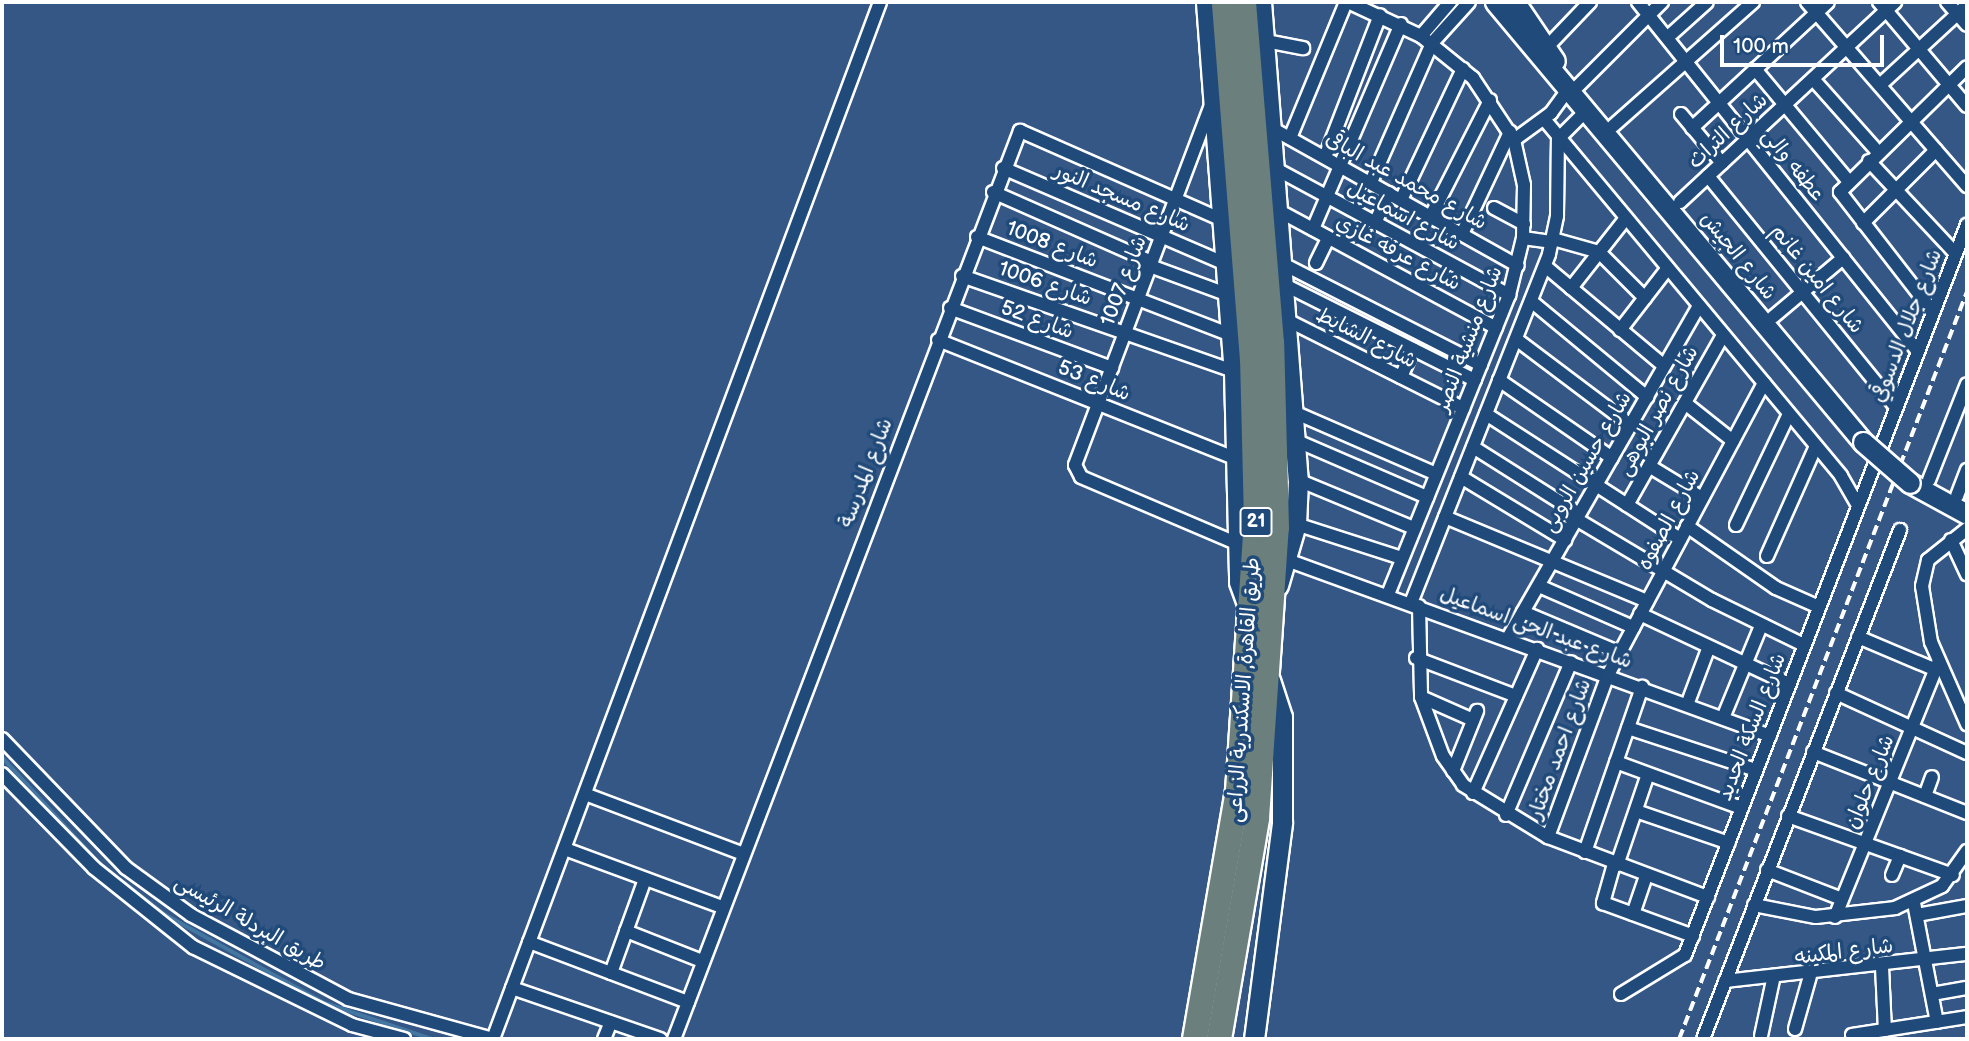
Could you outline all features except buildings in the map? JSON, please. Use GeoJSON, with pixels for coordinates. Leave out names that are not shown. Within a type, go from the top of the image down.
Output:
{"type":"FeatureCollection","features":[{"type":"Feature","properties":{"kind":"highway","name":"طريق القاهرة, الاسكندرية الزراعى"},"geometry":{"type":"LineString","coordinates":[[1219,1039],[1245,912],[1270,680],[1274,595],[1276,420],[1244,2]]}},
{"type":"Feature","properties":{"kind":"highway","name":"طريق القاهرة, الاسكندرية الزراعى"},"geometry":{"type":"LineString","coordinates":[[1195,1039],[1225,894],[1252,611],[1252,360],[1207,4]]}},
{"type":"Feature","properties":{"kind":"main road"},"geometry":{"type":"LineString","coordinates":[[1261,2],[1282,134],[1278,170],[1296,413],[1298,480],[1296,524],[1274,595]]}},
{"type":"Feature","properties":{"kind":"main road","name":"شارع الجيش"},"geometry":{"type":"LineString","coordinates":[[1495,2],[1590,108],[1872,439],[1918,479],[1967,514]]}},
{"type":"Feature","properties":{"kind":"main road","name":"شارع الجيش"},"geometry":{"type":"LineString","coordinates":[[1515,2],[1573,89]]}},
{"type":"Feature","properties":{"kind":"main road"},"geometry":{"type":"LineString","coordinates":[[1207,4],[1234,371],[1240,589],[1252,611]]}},
{"type":"Feature","properties":{"kind":"main road","name":"شارع الجيش"},"geometry":{"type":"LineString","coordinates":[[1590,108],[1613,126],[1680,202],[1872,439]]}},
{"type":"Feature","properties":{"kind":"main road","name":"شارع الجيش"},"geometry":{"type":"LineString","coordinates":[[1918,479],[1962,498]]}},
{"type":"Feature","properties":{"kind":"main road"},"geometry":{"type":"LineString","coordinates":[[1254,1039],[1255,1007],[1282,822],[1282,717],[1270,680]]}},
{"type":"Feature","properties":{"kind":"street"},"geometry":{"type":"LineString","coordinates":[[493,1039],[880,2]]}},
{"type":"Feature","properties":{"kind":"street"},"geometry":{"type":"LineString","coordinates":[[1282,134],[1347,2]]}},
{"type":"Feature","properties":{"kind":"street","name":"شارع منشية النصر"},"geometry":{"type":"LineString","coordinates":[[1347,2],[1401,24],[1426,39],[1463,69],[1490,100],[1512,136],[1524,223],[1519,264],[1509,295],[1388,594]]}},
{"type":"Feature","properties":{"kind":"street"},"geometry":{"type":"LineString","coordinates":[[1371,182],[1426,39],[1450,2]]}},
{"type":"Feature","properties":{"kind":"street"},"geometry":{"type":"LineString","coordinates":[[1426,39],[1469,2]]}},
{"type":"Feature","properties":{"kind":"street"},"geometry":{"type":"LineString","coordinates":[[1546,48],[1589,2]]}},
{"type":"Feature","properties":{"kind":"street","name":"عطفه والي"},"geometry":{"type":"LineString","coordinates":[[1638,2],[1651,13],[1719,103],[1918,352]]}},
{"type":"Feature","properties":{"kind":"street"},"geometry":{"type":"LineString","coordinates":[[1462,234],[1512,136],[1544,119],[1662,2]]}},
{"type":"Feature","properties":{"kind":"street"},"geometry":{"type":"LineString","coordinates":[[1668,37],[1707,2]]}},
{"type":"Feature","properties":{"kind":"street"},"geometry":{"type":"LineString","coordinates":[[1613,126],[1753,2]]}},
{"type":"Feature","properties":{"kind":"street"},"geometry":{"type":"LineString","coordinates":[[1807,2],[1967,186]]}},
{"type":"Feature","properties":{"kind":"street"},"geometry":{"type":"LineString","coordinates":[[1692,128],[1828,2]]}},
{"type":"Feature","properties":{"kind":"street"},"geometry":{"type":"LineString","coordinates":[[1947,2],[1962,10],[1967,25]]}},
{"type":"Feature","properties":{"kind":"street"},"geometry":{"type":"LineString","coordinates":[[1887,5],[1919,49],[1967,106]]}},
{"type":"Feature","properties":{"kind":"street","name":"شارع التراث"},"geometry":{"type":"LineString","coordinates":[[1680,202],[1813,79],[1887,5]]}},
{"type":"Feature","properties":{"kind":"street"},"geometry":{"type":"LineString","coordinates":[[1880,86],[1962,10]]}},
{"type":"Feature","properties":{"kind":"street"},"geometry":{"type":"LineString","coordinates":[[1325,157],[1380,15]]}},
{"type":"Feature","properties":{"kind":"street"},"geometry":{"type":"LineString","coordinates":[[1313,229],[1342,167],[1401,24]]}},
{"type":"Feature","properties":{"kind":"street"},"geometry":{"type":"LineString","coordinates":[[1266,41],[1303,48]]}},
{"type":"Feature","properties":{"kind":"street"},"geometry":{"type":"LineString","coordinates":[[1933,312],[1840,194],[1874,157],[1967,67]]}},
{"type":"Feature","properties":{"kind":"street"},"geometry":{"type":"LineString","coordinates":[[1375,223],[1395,196],[1463,69]]}},
{"type":"Feature","properties":{"kind":"street"},"geometry":{"type":"LineString","coordinates":[[1755,69],[1849,182]]}},
{"type":"Feature","properties":{"kind":"street"},"geometry":{"type":"LineString","coordinates":[[1813,79],[1874,157],[1896,190],[1956,254]]}},
{"type":"Feature","properties":{"kind":"street","name":"شارع 1007"},"geometry":{"type":"LineString","coordinates":[[1214,98],[1075,465],[1082,477],[1238,544]]}},
{"type":"Feature","properties":{"kind":"street"},"geometry":{"type":"LineString","coordinates":[[1430,216],[1490,100]]}},
{"type":"Feature","properties":{"kind":"street"},"geometry":{"type":"LineString","coordinates":[[1559,137],[1590,108]]}},
{"type":"Feature","properties":{"kind":"street"},"geometry":{"type":"LineString","coordinates":[[1681,114],[1722,163]]}},
{"type":"Feature","properties":{"kind":"street"},"geometry":{"type":"LineString","coordinates":[[1544,119],[1816,446],[1858,506]]}},
{"type":"Feature","properties":{"kind":"street","name":"شارع المدرسة"},"geometry":{"type":"LineString","coordinates":[[674,1039],[741,853],[993,192],[1023,129],[1223,220]]}},
{"type":"Feature","properties":{"kind":"street","name":"شارع محمد عبد الباقى"},"geometry":{"type":"LineString","coordinates":[[1282,134],[1519,264],[1543,269],[1571,288],[1664,366]]}},
{"type":"Feature","properties":{"kind":"street","name":"شارع منشية النصر"},"geometry":{"type":"LineString","coordinates":[[1559,137],[1553,241],[1445,517],[1415,604],[1416,658],[1421,697],[1453,771],[1473,793],[1506,815],[1548,837],[1616,865],[1708,897]]}},
{"type":"Feature","properties":{"kind":"street"},"geometry":{"type":"LineString","coordinates":[[1863,223],[1936,150]]}},
{"type":"Feature","properties":{"kind":"street","name":"شارع مسجد النور"},"geometry":{"type":"LineString","coordinates":[[1003,169],[1226,264]]}},
{"type":"Feature","properties":{"kind":"street","name":"شارع اسماعيل"},"geometry":{"type":"LineString","coordinates":[[1278,170],[1509,295]]}},
{"type":"Feature","properties":{"kind":"street","name":"شارع امين غانم"},"geometry":{"type":"LineString","coordinates":[[1708,176],[1896,407]]}},
{"type":"Feature","properties":{"kind":"street"},"geometry":{"type":"LineString","coordinates":[[993,192],[1151,264],[1228,295]]}},
{"type":"Feature","properties":{"kind":"street"},"geometry":{"type":"LineString","coordinates":[[1494,208],[1524,223]]}},
{"type":"Feature","properties":{"kind":"street","name":"شارع عرفه غازي"},"geometry":{"type":"LineString","coordinates":[[1281,212],[1496,328]]}},
{"type":"Feature","properties":{"kind":"street"},"geometry":{"type":"LineString","coordinates":[[1571,288],[1626,218]]}},
{"type":"Feature","properties":{"kind":"street","name":"شارع جلال الدسوقي"},"geometry":{"type":"LineString","coordinates":[[1872,439],[1896,407],[1967,225]]}},
{"type":"Feature","properties":{"kind":"street","name":"شارع 1008"},"geometry":{"type":"LineString","coordinates":[[977,237],[1231,335]]}},
{"type":"Feature","properties":{"kind":"street"},"geometry":{"type":"LineString","coordinates":[[1316,264],[1328,238]]}},
{"type":"Feature","properties":{"kind":"street"},"geometry":{"type":"LineString","coordinates":[[1523,238],[1553,241],[1599,252],[1645,298]]}},
{"type":"Feature","properties":{"kind":"street"},"geometry":{"type":"LineString","coordinates":[[1773,317],[1843,258]]}},
{"type":"Feature","properties":{"kind":"street"},"geometry":{"type":"LineString","coordinates":[[1285,265],[1481,365]]}},
{"type":"Feature","properties":{"kind":"street"},"geometry":{"type":"LineString","coordinates":[[1620,330],[1668,268]]}},
{"type":"Feature","properties":{"kind":"street","name":"شارع 1006"},"geometry":{"type":"LineString","coordinates":[[962,276],[1234,371]]}},
{"type":"Feature","properties":{"kind":"street"},"geometry":{"type":"LineString","coordinates":[[1287,286],[1475,380]]}},
{"type":"Feature","properties":{"kind":"street"},"geometry":{"type":"LineString","coordinates":[[1531,301],[1647,397]]}},
{"type":"Feature","properties":{"kind":"street","name":"شارع حسين الروبى"},"geometry":{"type":"LineString","coordinates":[[1508,638],[1699,306]]}},
{"type":"Feature","properties":{"kind":"street","name":"شارع 52"},"geometry":{"type":"LineString","coordinates":[[950,308],[1112,368]]}},
{"type":"Feature","properties":{"kind":"street","name":"شارع الشايط"},"geometry":{"type":"LineString","coordinates":[[1289,321],[1463,408]]}},
{"type":"Feature","properties":{"kind":"street","name":"شارع نصر البوهى"},"geometry":{"type":"LineString","coordinates":[[1627,505],[1723,335]]}},
{"type":"Feature","properties":{"kind":"street"},"geometry":{"type":"LineString","coordinates":[[1516,339],[1630,425]]}},
{"type":"Feature","properties":{"kind":"street","name":"شارع 53"},"geometry":{"type":"LineString","coordinates":[[938,340],[1237,458]]}},
{"type":"Feature","properties":{"kind":"street"},"geometry":{"type":"LineString","coordinates":[[1401,377],[1413,350]]}},
{"type":"Feature","properties":{"kind":"street"},"geometry":{"type":"LineString","coordinates":[[1499,380],[1612,458]]}},
{"type":"Feature","properties":{"kind":"street","name":"شارع الصفوه"},"geometry":{"type":"LineString","coordinates":[[1608,675],[1764,383]]}},
{"type":"Feature","properties":{"kind":"street"},"geometry":{"type":"LineString","coordinates":[[1918,479],[1962,414],[1967,384]]}},
{"type":"Feature","properties":{"kind":"street"},"geometry":{"type":"LineString","coordinates":[[1685,403],[1733,441]]}},
{"type":"Feature","properties":{"kind":"street"},"geometry":{"type":"LineString","coordinates":[[1296,413],[1436,474]]}},
{"type":"Feature","properties":{"kind":"street"},"geometry":{"type":"LineString","coordinates":[[1486,414],[1680,539]]}},
{"type":"Feature","properties":{"kind":"street"},"geometry":{"type":"LineString","coordinates":[[1735,525],[1789,414]]}},
{"type":"Feature","properties":{"kind":"street","name":"شارع السكة الحديد"},"geometry":{"type":"LineString","coordinates":[[1621,993],[1679,963],[1693,936],[1858,506],[1872,439]]}},
{"type":"Feature","properties":{"kind":"street"},"geometry":{"type":"LineString","coordinates":[[1297,441],[1427,497]]}},
{"type":"Feature","properties":{"kind":"street"},"geometry":{"type":"LineString","coordinates":[[1767,556],[1816,446]]}},
{"type":"Feature","properties":{"kind":"street"},"geometry":{"type":"LineString","coordinates":[[1473,447],[1664,570],[1761,626],[1804,645]]}},
{"type":"Feature","properties":{"kind":"street"},"geometry":{"type":"LineString","coordinates":[[1649,466],[1702,498]]}},
{"type":"Feature","properties":{"kind":"street"},"geometry":{"type":"LineString","coordinates":[[1962,498],[1967,470]]}},
{"type":"Feature","properties":{"kind":"street"},"geometry":{"type":"LineString","coordinates":[[1461,477],[1565,540]]}},
{"type":"Feature","properties":{"kind":"street"},"geometry":{"type":"LineString","coordinates":[[1298,480],[1414,528]]}},
{"type":"Feature","properties":{"kind":"street"},"geometry":{"type":"LineString","coordinates":[[1445,517],[1647,601]]}},
{"type":"Feature","properties":{"kind":"street"},"geometry":{"type":"LineString","coordinates":[[1296,524],[1402,558]]}},
{"type":"Feature","properties":{"kind":"street"},"geometry":{"type":"LineString","coordinates":[[1687,526],[1776,588],[1819,607]]}},
{"type":"Feature","properties":{"kind":"street"},"geometry":{"type":"LineString","coordinates":[[1967,529],[1951,540],[1923,572],[1926,623],[1937,665],[1961,694],[1967,724]]}},
{"type":"Feature","properties":{"kind":"street"},"geometry":{"type":"LineString","coordinates":[[1703,1039],[1900,530]]}},
{"type":"Feature","properties":{"kind":"street"},"geometry":{"type":"LineString","coordinates":[[1951,540],[1967,574]]}},
{"type":"Feature","properties":{"kind":"street","name":"شارع عبد الحى اسماعيل"},"geometry":{"type":"LineString","coordinates":[[1287,560],[1388,594],[1770,736]]}},
{"type":"Feature","properties":{"kind":"street"},"geometry":{"type":"LineString","coordinates":[[1539,586],[1633,627]]}},
{"type":"Feature","properties":{"kind":"street"},"geometry":{"type":"LineString","coordinates":[[1524,612],[1619,653]]}},
{"type":"Feature","properties":{"kind":"street"},"geometry":{"type":"LineString","coordinates":[[1640,614],[1708,649],[1789,684]]}},
{"type":"Feature","properties":{"kind":"street"},"geometry":{"type":"LineString","coordinates":[[1723,718],[1761,626]]}},
{"type":"Feature","properties":{"kind":"street"},"geometry":{"type":"LineString","coordinates":[[1858,637],[1937,665]]}},
{"type":"Feature","properties":{"kind":"street"},"geometry":{"type":"LineString","coordinates":[[1473,793],[1537,649]]}},
{"type":"Feature","properties":{"kind":"street"},"geometry":{"type":"LineString","coordinates":[[1687,705],[1708,649]]}},
{"type":"Feature","properties":{"kind":"street"},"geometry":{"type":"LineString","coordinates":[[1416,658],[1516,696]]}},
{"type":"Feature","properties":{"kind":"street"},"geometry":{"type":"LineString","coordinates":[[1506,815],[1572,662]]}},
{"type":"Feature","properties":{"kind":"street","name":"شارع حلوان"},"geometry":{"type":"LineString","coordinates":[[1835,917],[1937,665]]}},
{"type":"Feature","properties":{"kind":"street","name":"شارع احمد مختار"},"geometry":{"type":"LineString","coordinates":[[1548,837],[1608,675]]}},
{"type":"Feature","properties":{"kind":"street"},"geometry":{"type":"LineString","coordinates":[[1585,852],[1642,687]]}},
{"type":"Feature","properties":{"kind":"street"},"geometry":{"type":"LineString","coordinates":[[1836,693],[1967,753]]}},
{"type":"Feature","properties":{"kind":"street"},"geometry":{"type":"LineString","coordinates":[[1421,697],[1475,715],[1453,771]]}},
{"type":"Feature","properties":{"kind":"street"},"geometry":{"type":"LineString","coordinates":[[1628,728],[1756,770]]}},
{"type":"Feature","properties":{"kind":"street","name":"طريق البردلة الرئيسى"},"geometry":{"type":"LineString","coordinates":[[2,739],[126,868],[191,915],[348,999],[493,1039]]}},
{"type":"Feature","properties":{"kind":"street"},"geometry":{"type":"LineString","coordinates":[[1813,752],[1967,813]]}},
{"type":"Feature","properties":{"kind":"street"},"geometry":{"type":"LineString","coordinates":[[1616,762],[1742,807]]}},
{"type":"Feature","properties":{"kind":"street","name":"طريق البردلة الرئيسى"},"geometry":{"type":"LineString","coordinates":[[2,774],[94,868],[193,947],[352,1025],[404,1039]]}},
{"type":"Feature","properties":{"kind":"street"},"geometry":{"type":"LineString","coordinates":[[1648,774],[1603,902],[1693,936]]}},
{"type":"Feature","properties":{"kind":"street"},"geometry":{"type":"LineString","coordinates":[[1925,796],[1932,777]]}},
{"type":"Feature","properties":{"kind":"street"},"geometry":{"type":"LineString","coordinates":[[585,794],[741,853]]}},
{"type":"Feature","properties":{"kind":"street"},"geometry":{"type":"LineString","coordinates":[[1636,811],[1729,843]]}},
{"type":"Feature","properties":{"kind":"street"},"geometry":{"type":"LineString","coordinates":[[1788,816],[1953,875]]}},
{"type":"Feature","properties":{"kind":"street"},"geometry":{"type":"LineString","coordinates":[[565,849],[722,907]]}},
{"type":"Feature","properties":{"kind":"street"},"geometry":{"type":"LineString","coordinates":[[1915,909],[1953,875],[1967,851]]}},
{"type":"Feature","properties":{"kind":"street"},"geometry":{"type":"LineString","coordinates":[[1892,875],[1900,856]]}},
{"type":"Feature","properties":{"kind":"street"},"geometry":{"type":"LineString","coordinates":[[1767,870],[1843,899]]}},
{"type":"Feature","properties":{"kind":"street"},"geometry":{"type":"LineString","coordinates":[[1633,914],[1646,876]]}},
{"type":"Feature","properties":{"kind":"street"},"geometry":{"type":"LineString","coordinates":[[611,973],[645,879]]}},
{"type":"Feature","properties":{"kind":"street"},"geometry":{"type":"LineString","coordinates":[[1754,905],[1835,917],[1967,906]]}},
{"type":"Feature","properties":{"kind":"street"},"geometry":{"type":"LineString","coordinates":[[1915,909],[1937,1022]]}},
{"type":"Feature","properties":{"kind":"street"},"geometry":{"type":"LineString","coordinates":[[626,931],[702,961]]}},
{"type":"Feature","properties":{"kind":"street"},"geometry":{"type":"LineString","coordinates":[[530,942],[688,1002]]}},
{"type":"Feature","properties":{"kind":"street","name":"شارع المكينه"},"geometry":{"type":"LineString","coordinates":[[1725,981],[1810,976],[1967,954]]}},
{"type":"Feature","properties":{"kind":"street"},"geometry":{"type":"LineString","coordinates":[[1882,967],[1885,1030]]}},
{"type":"Feature","properties":{"kind":"street"},"geometry":{"type":"LineString","coordinates":[[1795,1029],[1810,976]]}},
{"type":"Feature","properties":{"kind":"street"},"geometry":{"type":"LineString","coordinates":[[1761,1036],[1773,980]]}},
{"type":"Feature","properties":{"kind":"street"},"geometry":{"type":"LineString","coordinates":[[512,988],[660,1039]]}},
{"type":"Feature","properties":{"kind":"street"},"geometry":{"type":"LineString","coordinates":[[1932,994],[1967,988]]}},
{"type":"Feature","properties":{"kind":"street"},"geometry":{"type":"LineString","coordinates":[[1852,1035],[1967,1017]]}},
{"type":"Feature","properties":{"kind":"street"},"geometry":{"type":"LineString","coordinates":[[604,1039],[611,1022]]}},
{"type":"Feature","properties":{"kind":"waterway"},"geometry":{"type":"LineString","coordinates":[[2,757],[100,864],[166,915],[325,1003],[432,1039]]}},
{"type":"Feature","properties":{"kind":"railway"},"geometry":{"type":"LineString","coordinates":[[1679,1039],[1967,291]]}}]}
